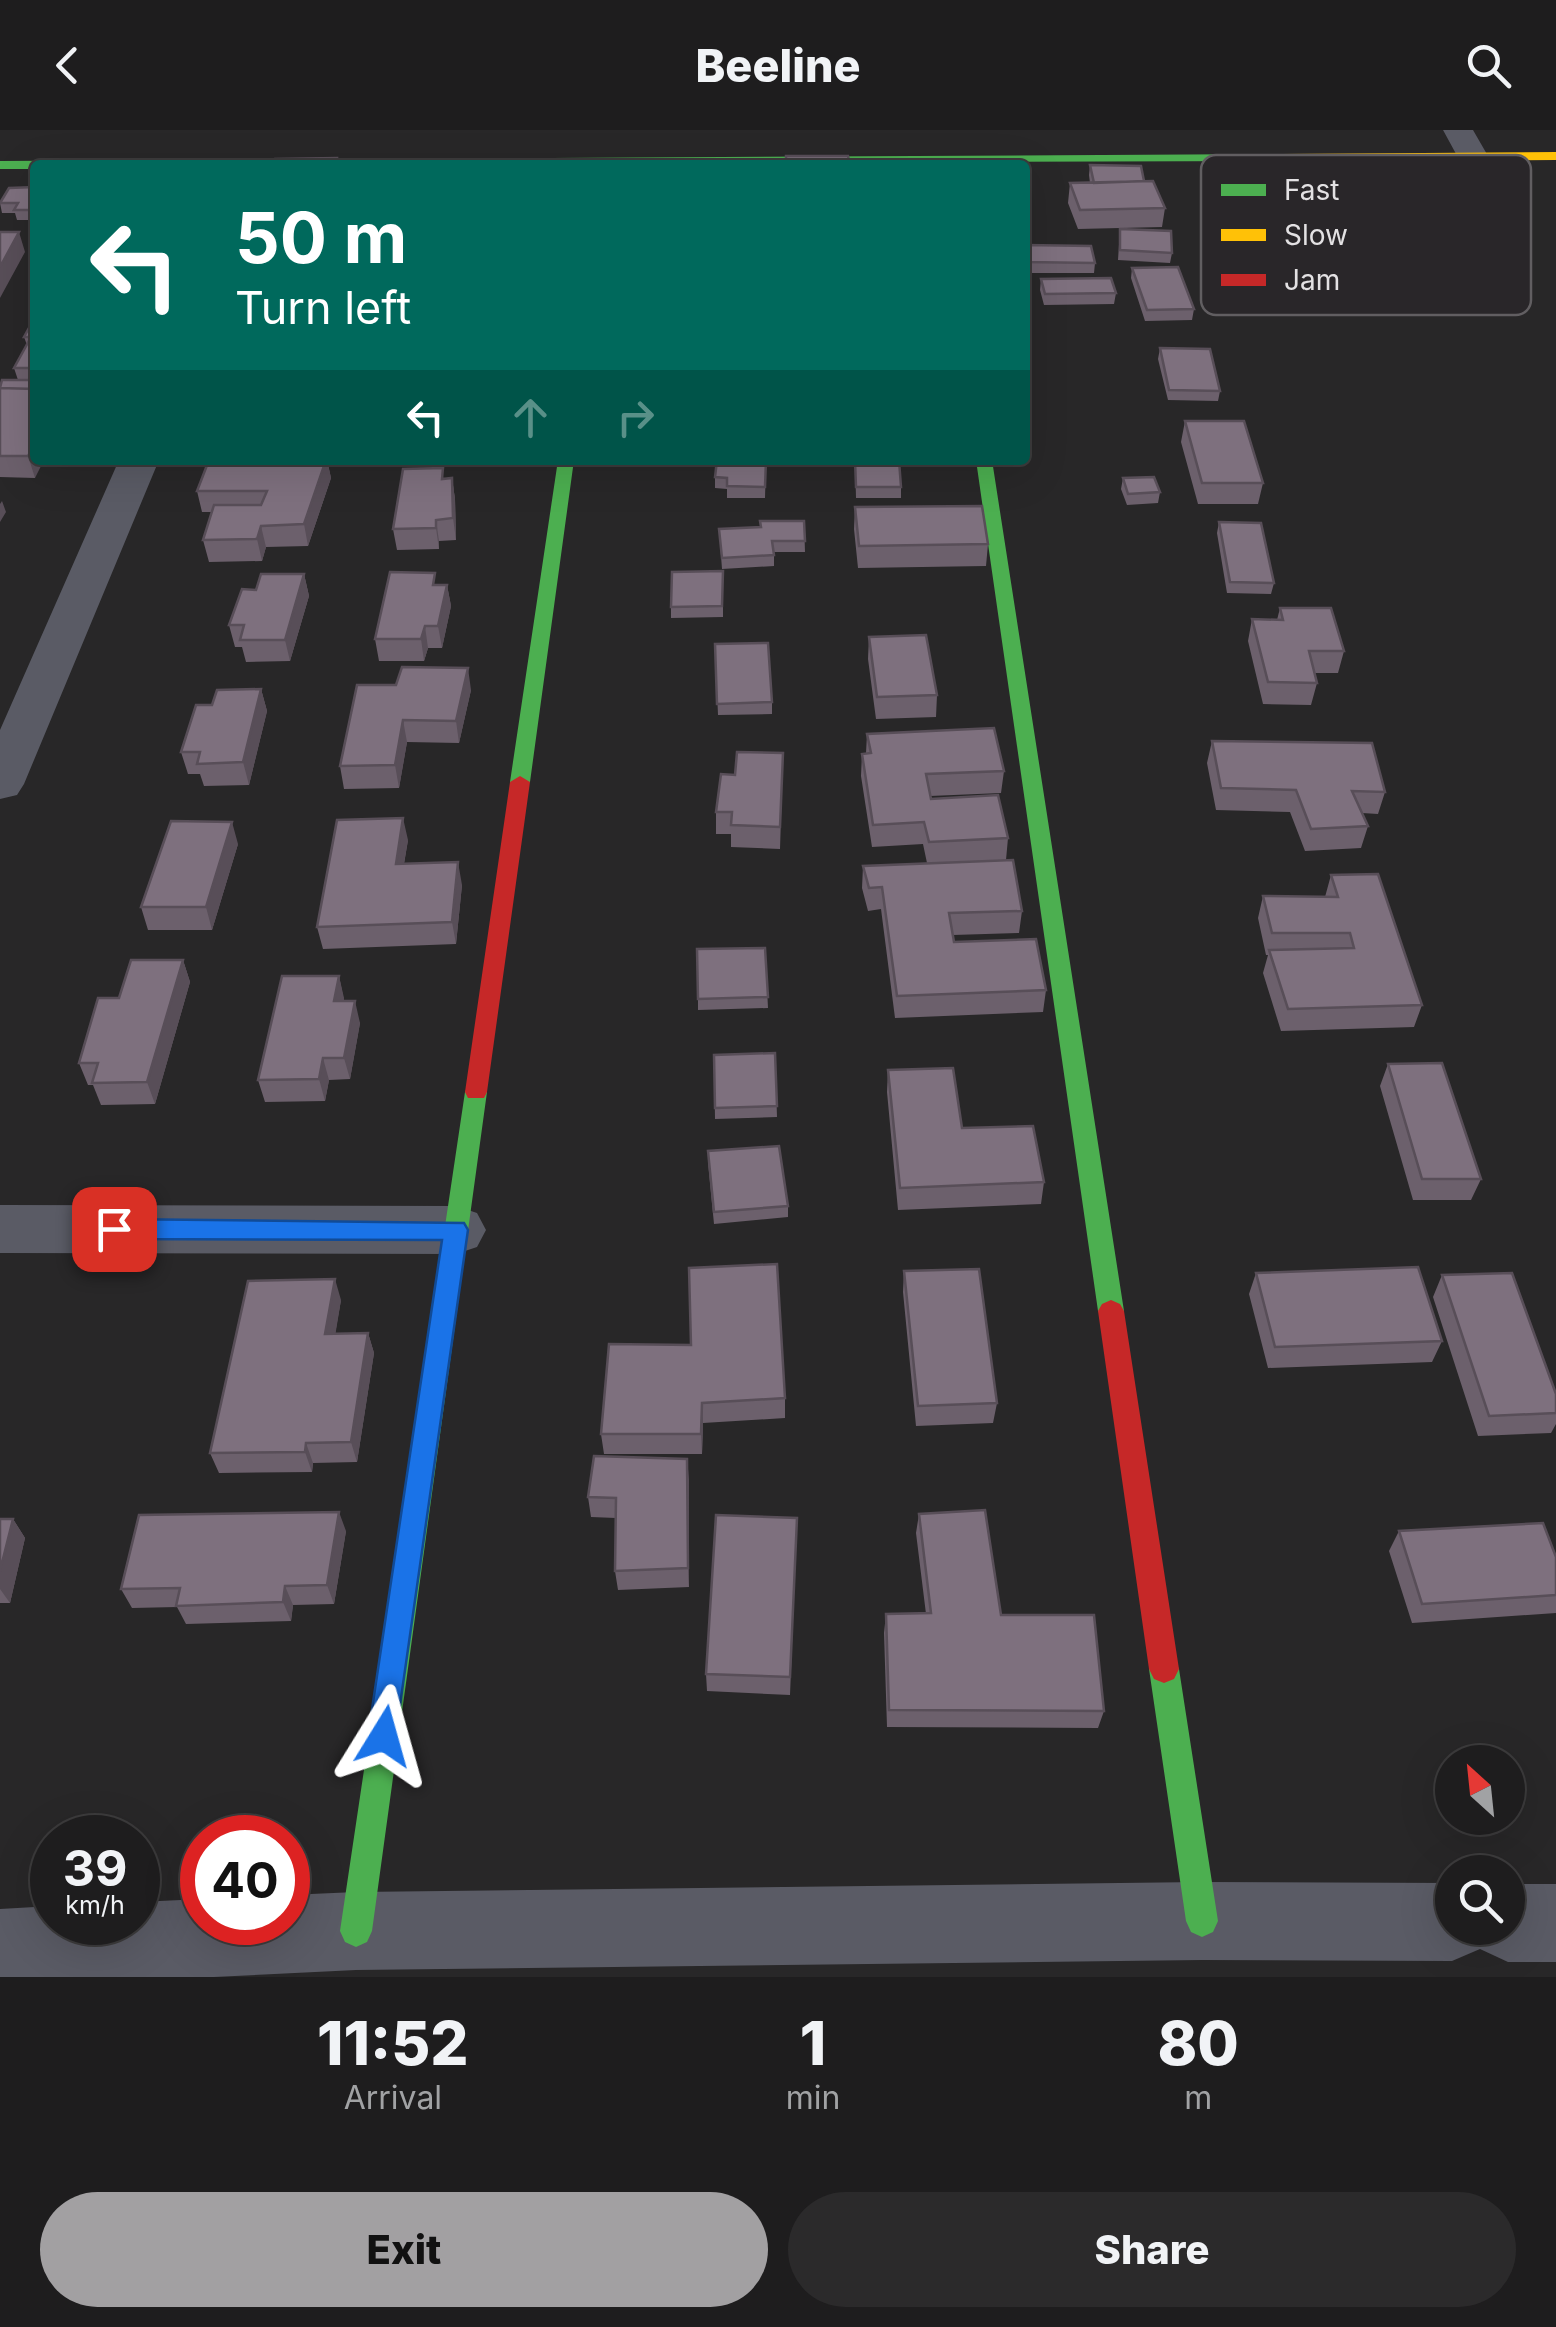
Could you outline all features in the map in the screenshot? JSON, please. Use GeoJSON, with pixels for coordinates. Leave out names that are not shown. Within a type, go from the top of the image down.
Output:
{"type":"FeatureCollection","features":[{"type":"Feature","properties":{"kind":"street"},"geometry":{"type":"LineString","coordinates":[[968,160],[1465,143],[1556,156]]}},
{"type":"Feature","properties":{"kind":"street"},"geometry":{"type":"LineString","coordinates":[[0,165],[30,165]]}},
{"type":"Feature","properties":{"kind":"street"},"geometry":{"type":"LineString","coordinates":[[0,784],[137,465]]}},
{"type":"Feature","properties":{"kind":"street"},"geometry":{"type":"LineString","coordinates":[[356,1931],[565,465]]}},
{"type":"Feature","properties":{"kind":"street"},"geometry":{"type":"LineString","coordinates":[[985,465],[1202,1921]]}},
{"type":"Feature","properties":{"kind":"street"},"geometry":{"type":"LineString","coordinates":[[0,1228],[456,1230]]}},
{"type":"Feature","properties":{"kind":"street"},"geometry":{"type":"LineString","coordinates":[[0,1948],[356,1931],[1435,1922]]}},
{"type":"Feature","properties":{"kind":"street"},"geometry":{"type":"LineString","coordinates":[[1525,1922],[1556,1923]]}},
{"type":"Feature","properties":{"kind":"building"},"geometry":{"type":"Polygon","coordinates":[[[786,156],[848,156],[849,160],[786,160],[786,156]]]}},
{"type":"Feature","properties":{"kind":"building"},"geometry":{"type":"Polygon","coordinates":[[[337,158],[337,160],[275,159],[337,158]]]}},
{"type":"Feature","properties":{"kind":"building"},"geometry":{"type":"Polygon","coordinates":[[[1090,165],[1141,166],[1144,181],[1094,183],[1090,165]]]}},
{"type":"Feature","properties":{"kind":"building"},"geometry":{"type":"Polygon","coordinates":[[[1153,181],[1165,208],[1080,210],[1070,183],[1153,181]]]}},
{"type":"Feature","properties":{"kind":"building"},"geometry":{"type":"Polygon","coordinates":[[[30,187],[30,210],[14,210],[18,203],[0,203],[9,188],[30,187]]]}},
{"type":"Feature","properties":{"kind":"building"},"geometry":{"type":"Polygon","coordinates":[[[1120,229],[1171,231],[1172,253],[1120,250],[1120,229]]]}},
{"type":"Feature","properties":{"kind":"building"},"geometry":{"type":"Polygon","coordinates":[[[0,232],[19,232],[0,267],[0,232]]]}},
{"type":"Feature","properties":{"kind":"building"},"geometry":{"type":"Polygon","coordinates":[[[1030,245],[1091,246],[1095,263],[1030,262],[1030,245]]]}},
{"type":"Feature","properties":{"kind":"building"},"geometry":{"type":"Polygon","coordinates":[[[1178,267],[1194,309],[1147,310],[1132,268],[1178,267]]]}},
{"type":"Feature","properties":{"kind":"building"},"geometry":{"type":"Polygon","coordinates":[[[1111,278],[1116,293],[1045,294],[1041,279],[1111,278]]]}},
{"type":"Feature","properties":{"kind":"building"},"geometry":{"type":"Polygon","coordinates":[[[30,339],[30,368],[14,368],[30,339]]]}},
{"type":"Feature","properties":{"kind":"building"},"geometry":{"type":"Polygon","coordinates":[[[1160,348],[1210,349],[1220,391],[1169,390],[1160,348]]]}},
{"type":"Feature","properties":{"kind":"building"},"geometry":{"type":"Polygon","coordinates":[[[2,380],[30,380],[30,389],[0,388],[2,380]]]}},
{"type":"Feature","properties":{"kind":"building"},"geometry":{"type":"Polygon","coordinates":[[[0,388],[30,389],[30,452],[28,456],[0,456],[0,388]]]}},
{"type":"Feature","properties":{"kind":"building"},"geometry":{"type":"Polygon","coordinates":[[[1185,421],[1244,421],[1263,483],[1202,483],[1185,421]]]}},
{"type":"Feature","properties":{"kind":"building"},"geometry":{"type":"Polygon","coordinates":[[[207,465],[324,465],[304,524],[261,526],[257,539],[203,540],[214,505],[261,505],[267,491],[197,491],[207,465]]]}},
{"type":"Feature","properties":{"kind":"building"},"geometry":{"type":"Polygon","coordinates":[[[716,465],[766,465],[765,487],[727,486],[727,478],[715,477],[716,465]]]}},
{"type":"Feature","properties":{"kind":"building"},"geometry":{"type":"Polygon","coordinates":[[[855,465],[899,465],[901,487],[856,487],[855,465]]]}},
{"type":"Feature","properties":{"kind":"building"},"geometry":{"type":"Polygon","coordinates":[[[443,468],[442,479],[452,478],[453,518],[436,520],[436,528],[393,529],[403,469],[443,468]]]}},
{"type":"Feature","properties":{"kind":"building"},"geometry":{"type":"Polygon","coordinates":[[[1154,477],[1160,492],[1128,494],[1123,478],[1154,477]]]}},
{"type":"Feature","properties":{"kind":"building"},"geometry":{"type":"Polygon","coordinates":[[[982,506],[988,544],[859,546],[855,507],[982,506]]]}},
{"type":"Feature","properties":{"kind":"building"},"geometry":{"type":"Polygon","coordinates":[[[760,521],[804,521],[805,541],[772,541],[774,555],[722,558],[719,529],[761,527],[760,521]]]}},
{"type":"Feature","properties":{"kind":"building"},"geometry":{"type":"Polygon","coordinates":[[[1219,522],[1261,523],[1274,583],[1230,582],[1219,522]]]}},
{"type":"Feature","properties":{"kind":"building"},"geometry":{"type":"Polygon","coordinates":[[[723,571],[722,606],[671,607],[672,572],[723,571]]]}},
{"type":"Feature","properties":{"kind":"building"},"geometry":{"type":"Polygon","coordinates":[[[390,572],[435,573],[433,585],[447,585],[438,626],[425,626],[421,639],[375,639],[390,572]]]}},
{"type":"Feature","properties":{"kind":"building"},"geometry":{"type":"Polygon","coordinates":[[[261,574],[304,574],[285,640],[240,640],[244,625],[229,625],[242,589],[256,590],[261,574]]]}},
{"type":"Feature","properties":{"kind":"building"},"geometry":{"type":"Polygon","coordinates":[[[1280,608],[1331,608],[1344,651],[1309,651],[1317,683],[1268,682],[1252,619],[1283,620],[1280,608]]]}},
{"type":"Feature","properties":{"kind":"building"},"geometry":{"type":"Polygon","coordinates":[[[926,635],[937,695],[877,697],[869,637],[926,635]]]}},
{"type":"Feature","properties":{"kind":"building"},"geometry":{"type":"Polygon","coordinates":[[[768,643],[772,702],[717,704],[715,644],[768,643]]]}},
{"type":"Feature","properties":{"kind":"building"},"geometry":{"type":"Polygon","coordinates":[[[402,667],[468,668],[456,721],[403,720],[395,765],[340,766],[357,685],[396,685],[402,667]]]}},
{"type":"Feature","properties":{"kind":"building"},"geometry":{"type":"Polygon","coordinates":[[[261,689],[243,762],[197,764],[200,752],[181,752],[196,705],[212,705],[217,690],[261,689]]]}},
{"type":"Feature","properties":{"kind":"building"},"geometry":{"type":"Polygon","coordinates":[[[994,728],[1004,771],[926,774],[931,799],[998,795],[1008,838],[929,842],[924,822],[873,825],[862,754],[871,753],[867,734],[994,728]]]}},
{"type":"Feature","properties":{"kind":"building"},"geometry":{"type":"Polygon","coordinates":[[[1212,741],[1372,743],[1385,792],[1352,791],[1368,826],[1311,829],[1296,790],[1221,788],[1212,741]]]}},
{"type":"Feature","properties":{"kind":"building"},"geometry":{"type":"Polygon","coordinates":[[[737,752],[783,753],[780,827],[731,825],[732,812],[716,812],[721,774],[735,775],[737,752]]]}},
{"type":"Feature","properties":{"kind":"building"},"geometry":{"type":"Polygon","coordinates":[[[403,818],[396,864],[458,862],[452,922],[317,927],[337,820],[403,818]]]}},
{"type":"Feature","properties":{"kind":"building"},"geometry":{"type":"Polygon","coordinates":[[[171,821],[232,822],[206,907],[141,907],[171,821]]]}},
{"type":"Feature","properties":{"kind":"building"},"geometry":{"type":"Polygon","coordinates":[[[1013,860],[1022,911],[949,913],[954,942],[1036,939],[1046,990],[897,996],[882,887],[869,888],[863,866],[1013,860]]]}},
{"type":"Feature","properties":{"kind":"building"},"geometry":{"type":"Polygon","coordinates":[[[1378,874],[1422,1005],[1288,1009],[1269,950],[1354,948],[1350,933],[1272,933],[1263,896],[1338,897],[1331,875],[1378,874]]]}},
{"type":"Feature","properties":{"kind":"building"},"geometry":{"type":"Polygon","coordinates":[[[765,948],[768,997],[698,999],[697,949],[765,948]]]}},
{"type":"Feature","properties":{"kind":"building"},"geometry":{"type":"Polygon","coordinates":[[[131,960],[183,960],[147,1082],[92,1083],[98,1063],[79,1063],[98,998],[119,998],[131,960]]]}},
{"type":"Feature","properties":{"kind":"building"},"geometry":{"type":"Polygon","coordinates":[[[282,976],[339,976],[334,1001],[355,1001],[344,1058],[323,1058],[319,1079],[258,1080],[282,976]]]}},
{"type":"Feature","properties":{"kind":"building"},"geometry":{"type":"Polygon","coordinates":[[[775,1053],[777,1106],[715,1108],[714,1055],[775,1053]]]}},
{"type":"Feature","properties":{"kind":"building"},"geometry":{"type":"Polygon","coordinates":[[[1442,1063],[1481,1179],[1422,1179],[1388,1064],[1442,1063]]]}},
{"type":"Feature","properties":{"kind":"building"},"geometry":{"type":"Polygon","coordinates":[[[953,1068],[962,1128],[1033,1126],[1044,1182],[900,1188],[888,1070],[953,1068]]]}},
{"type":"Feature","properties":{"kind":"building"},"geometry":{"type":"Polygon","coordinates":[[[779,1146],[788,1206],[714,1212],[708,1151],[779,1146]]]}},
{"type":"Feature","properties":{"kind":"building"},"geometry":{"type":"Polygon","coordinates":[[[777,1264],[785,1398],[702,1403],[701,1434],[601,1434],[609,1344],[691,1345],[689,1268],[777,1264]]]}},
{"type":"Feature","properties":{"kind":"building"},"geometry":{"type":"Polygon","coordinates":[[[1418,1267],[1442,1341],[1275,1347],[1256,1273],[1418,1267]]]}},
{"type":"Feature","properties":{"kind":"building"},"geometry":{"type":"Polygon","coordinates":[[[979,1269],[997,1403],[918,1406],[904,1271],[979,1269]]]}},
{"type":"Feature","properties":{"kind":"building"},"geometry":{"type":"Polygon","coordinates":[[[1512,1273],[1556,1394],[1556,1413],[1489,1416],[1442,1275],[1512,1273]]]}},
{"type":"Feature","properties":{"kind":"building"},"geometry":{"type":"Polygon","coordinates":[[[335,1279],[325,1334],[368,1333],[351,1442],[306,1443],[305,1452],[210,1453],[248,1281],[335,1279]]]}},
{"type":"Feature","properties":{"kind":"building"},"geometry":{"type":"Polygon","coordinates":[[[594,1456],[687,1459],[688,1568],[615,1571],[616,1498],[588,1497],[594,1456]]]}},
{"type":"Feature","properties":{"kind":"building"},"geometry":{"type":"Polygon","coordinates":[[[985,1510],[1001,1615],[1094,1615],[1104,1711],[889,1710],[886,1614],[931,1613],[919,1514],[985,1510]]]}},
{"type":"Feature","properties":{"kind":"building"},"geometry":{"type":"Polygon","coordinates":[[[339,1512],[327,1585],[285,1586],[283,1602],[176,1606],[180,1588],[121,1589],[139,1515],[339,1512]]]}},
{"type":"Feature","properties":{"kind":"building"},"geometry":{"type":"Polygon","coordinates":[[[716,1515],[797,1518],[790,1677],[706,1674],[716,1515]]]}},
{"type":"Feature","properties":{"kind":"building"},"geometry":{"type":"Polygon","coordinates":[[[0,1519],[13,1519],[0,1571],[0,1519]]]}},
{"type":"Feature","properties":{"kind":"building"},"geometry":{"type":"Polygon","coordinates":[[[1543,1523],[1556,1557],[1556,1595],[1422,1604],[1399,1531],[1543,1523]]]}},
{"type":"Feature","properties":{"kind":"traffic: fast"},"geometry":{"type":"LineString","coordinates":[[916,160],[1201,158]]}},
{"type":"Feature","properties":{"kind":"traffic: fast"},"geometry":{"type":"LineString","coordinates":[[0,165],[30,165]]}},
{"type":"Feature","properties":{"kind":"traffic: fast"},"geometry":{"type":"LineString","coordinates":[[520,782],[565,465]]}},
{"type":"Feature","properties":{"kind":"traffic: fast"},"geometry":{"type":"LineString","coordinates":[[985,465],[1111,1311]]}},
{"type":"Feature","properties":{"kind":"traffic: fast"},"geometry":{"type":"LineString","coordinates":[[356,1931],[476,1092]]}},
{"type":"Feature","properties":{"kind":"traffic: fast"},"geometry":{"type":"LineString","coordinates":[[1164,1669],[1202,1921]]}},
{"type":"Feature","properties":{"kind":"traffic: slow"},"geometry":{"type":"LineString","coordinates":[[1531,156],[1556,156]]}},
{"type":"Feature","properties":{"kind":"traffic: jam"},"geometry":{"type":"LineString","coordinates":[[476,1092],[520,782]]}},
{"type":"Feature","properties":{"kind":"traffic: jam"},"geometry":{"type":"LineString","coordinates":[[1111,1311],[1164,1669]]}},
{"type":"Feature","properties":{"kind":"route"},"geometry":{"type":"LineString","coordinates":[[114,1229],[456,1230],[384,1736]]}}]}
